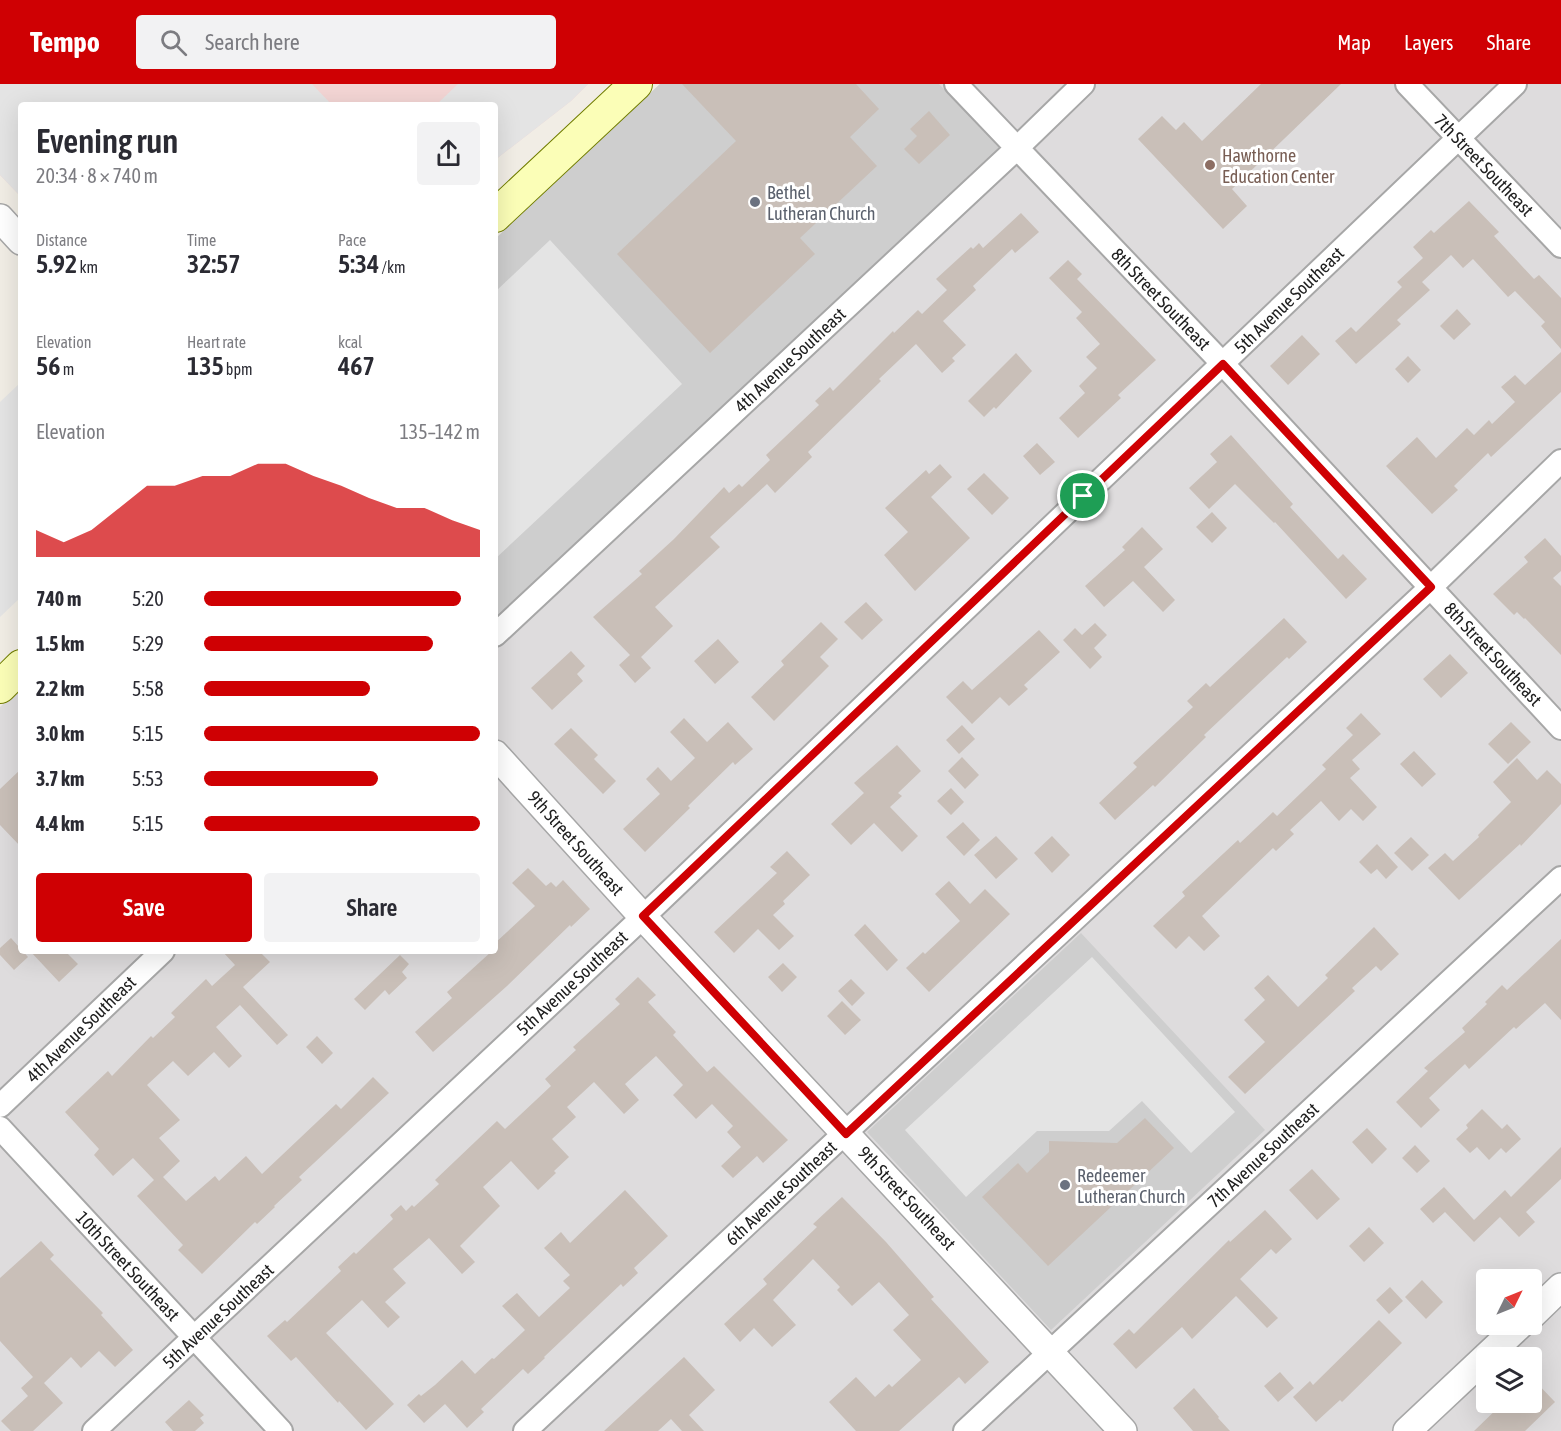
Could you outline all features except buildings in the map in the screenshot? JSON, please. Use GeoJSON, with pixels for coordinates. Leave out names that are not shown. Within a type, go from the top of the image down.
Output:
{"type":"FeatureCollection","features":[{"type":"Feature","properties":{"kind":"main road"},"geometry":{"type":"LineString","coordinates":[[498,213],[636,84]]}},
{"type":"Feature","properties":{"kind":"main road"},"geometry":{"type":"LineString","coordinates":[[0,687],[18,669]]}},
{"type":"Feature","properties":{"kind":"street","name":"8th Street Southeast"},"geometry":{"type":"LineString","coordinates":[[956,84],[1223,364],[1561,728]]}},
{"type":"Feature","properties":{"kind":"street","name":"4th Avenue Southeast"},"geometry":{"type":"LineString","coordinates":[[498,632],[1083,84]]}},
{"type":"Feature","properties":{"kind":"street","name":"7th Street Southeast"},"geometry":{"type":"LineString","coordinates":[[1407,84],[1561,246]]}},
{"type":"Feature","properties":{"kind":"street","name":"5th Avenue Southeast"},"geometry":{"type":"LineString","coordinates":[[94,1431],[643,916],[1515,84]]}},
{"type":"Feature","properties":{"kind":"street"},"geometry":{"type":"LineString","coordinates":[[0,218],[18,238]]}},
{"type":"Feature","properties":{"kind":"street","name":"6th Avenue Southeast"},"geometry":{"type":"LineString","coordinates":[[525,1431],[1431,587],[1561,461]]}},
{"type":"Feature","properties":{"kind":"street","name":"9th Street Southeast"},"geometry":{"type":"LineString","coordinates":[[498,757],[1123,1431]]}},
{"type":"Feature","properties":{"kind":"street","name":"7th Avenue Southeast"},"geometry":{"type":"LineString","coordinates":[[965,1431],[1561,878]]}},
{"type":"Feature","properties":{"kind":"street","name":"4th Avenue Southeast"},"geometry":{"type":"LineString","coordinates":[[0,1107],[160,954]]}},
{"type":"Feature","properties":{"kind":"street","name":"10th Street Southeast"},"geometry":{"type":"LineString","coordinates":[[0,1128],[281,1431]]}},
{"type":"Feature","properties":{"kind":"street"},"geometry":{"type":"LineString","coordinates":[[1542,1305],[1561,1287]]}},
{"type":"Feature","properties":{"kind":"street"},"geometry":{"type":"LineString","coordinates":[[1407,1431],[1509,1335]]}},
{"type":"Feature","properties":{"kind":"shaded area"},"geometry":{"type":"Polygon","coordinates":[[[0,84],[588,84],[571,101],[498,158],[498,102],[18,102],[18,194],[0,175],[0,84]]]}},
{"type":"Feature","properties":{"kind":"shaded area"},"geometry":{"type":"Polygon","coordinates":[[[0,84],[312,84],[329,102],[18,102],[18,194],[0,175],[0,84]]]}},
{"type":"Feature","properties":{"kind":"shaded area"},"geometry":{"type":"Polygon","coordinates":[[[458,84],[588,84],[571,101],[498,158],[498,102],[439,102],[458,84]]]}},
{"type":"Feature","properties":{"kind":"shaded area"},"geometry":{"type":"Polygon","coordinates":[[[660,84],[1561,84],[1561,1431],[0,1431],[0,707],[18,690],[18,954],[498,954],[498,236],[660,84]]]}},
{"type":"Feature","properties":{"kind":"shaded area","name":"Bethel Lutheran Church"},"geometry":{"type":"Polygon","coordinates":[[[660,84],[939,84],[999,147],[498,616],[498,236],[660,84]]]}},
{"type":"Feature","properties":{"kind":"shaded area"},"geometry":{"type":"Polygon","coordinates":[[[550,240],[682,384],[498,556],[498,289],[550,240]]]}},
{"type":"Feature","properties":{"kind":"shaded area"},"geometry":{"type":"Polygon","coordinates":[[[18,385],[18,600],[0,617],[0,402],[18,385]]]}},
{"type":"Feature","properties":{"kind":"shaded area"},"geometry":{"type":"Polygon","coordinates":[[[1081,933],[1265,1130],[1051,1330],[867,1132],[1081,933]]]}},
{"type":"Feature","properties":{"kind":"shaded area"},"geometry":{"type":"Polygon","coordinates":[[[1092,957],[1235,1112],[1191,1153],[1142,1101],[1109,1131],[1037,1131],[966,1197],[905,1130],[1092,957]]]}},
{"type":"Feature","properties":{"kind":"place","name":"Hawthorne Education Center"},"geometry":{"type":"Point","coordinates":[1210,165]}},
{"type":"Feature","properties":{"kind":"place","name":"Bethel Lutheran Church"},"geometry":{"type":"Point","coordinates":[755,202]}},
{"type":"Feature","properties":{"kind":"place","name":"Redeemer Lutheran Church"},"geometry":{"type":"Point","coordinates":[1065,1185]}},
{"type":"Feature","properties":{"kind":"route"},"geometry":{"type":"LineString","coordinates":[[1223,364],[1431,587],[846,1134],[643,916],[1083,496],[1223,364]]}}]}
